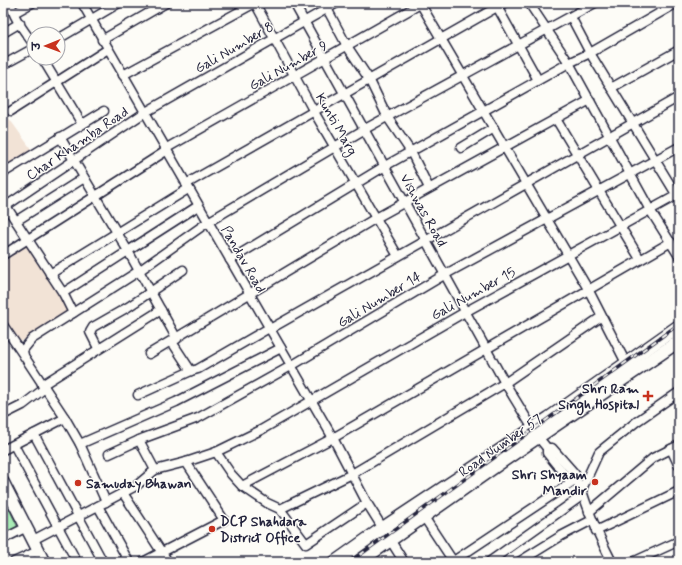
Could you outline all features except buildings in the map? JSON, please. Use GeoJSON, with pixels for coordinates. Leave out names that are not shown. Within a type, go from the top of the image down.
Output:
{"type":"FeatureCollection","features":[{"type":"Feature","properties":{"kind":"main road","name":"Road Number 57"},"geometry":{"type":"LineString","coordinates":[[336,562],[381,525],[532,428],[679,326]]}},
{"type":"Feature","properties":{"kind":"main road","name":"Road Number 57"},"geometry":{"type":"LineString","coordinates":[[359,562],[424,517],[532,428],[679,341]]}},
{"type":"Feature","properties":{"kind":"street"},"geometry":{"type":"LineString","coordinates":[[11,3],[14,13],[26,33]]}},
{"type":"Feature","properties":{"kind":"street"},"geometry":{"type":"LineString","coordinates":[[14,13],[32,3]]}},
{"type":"Feature","properties":{"kind":"street","name":"Pandav Road"},"geometry":{"type":"LineString","coordinates":[[82,3],[144,113],[270,328],[311,403],[333,438],[367,503],[404,562]]}},
{"type":"Feature","properties":{"kind":"street"},"geometry":{"type":"LineString","coordinates":[[66,34],[119,3]]}},
{"type":"Feature","properties":{"kind":"street"},"geometry":{"type":"LineString","coordinates":[[102,40],[166,3]]}},
{"type":"Feature","properties":{"kind":"street"},"geometry":{"type":"LineString","coordinates":[[123,75],[255,3]]}},
{"type":"Feature","properties":{"kind":"street","name":"Kunti Marg"},"geometry":{"type":"LineString","coordinates":[[255,3],[296,76],[313,110],[398,256]]}},
{"type":"Feature","properties":{"kind":"street","name":"Vishwas Road"},"geometry":{"type":"LineString","coordinates":[[294,3],[345,92],[485,349],[532,428],[547,448],[552,448],[575,474],[575,480],[582,492],[596,531],[612,562]]}},
{"type":"Feature","properties":{"kind":"street","name":"Gali Number 8"},"geometry":{"type":"LineString","coordinates":[[144,113],[305,22],[325,6],[337,3]]}},
{"type":"Feature","properties":{"kind":"street"},"geometry":{"type":"LineString","coordinates":[[421,3],[588,289],[602,319],[626,363]]}},
{"type":"Feature","properties":{"kind":"street","name":"Gali Number 9"},"geometry":{"type":"LineString","coordinates":[[3,255],[96,197],[166,150],[421,3]]}},
{"type":"Feature","properties":{"kind":"street"},"geometry":{"type":"LineString","coordinates":[[529,3],[569,63],[650,210],[678,252]]}},
{"type":"Feature","properties":{"kind":"street"},"geometry":{"type":"LineString","coordinates":[[24,356],[23,350],[32,339],[139,271],[208,222],[336,148],[365,129],[388,118],[462,75],[548,30],[595,3]]}},
{"type":"Feature","properties":{"kind":"street"},"geometry":{"type":"LineString","coordinates":[[230,260],[385,166],[483,110],[590,53],[677,3]]}},
{"type":"Feature","properties":{"kind":"street"},"geometry":{"type":"LineString","coordinates":[[50,274],[117,233],[187,187],[313,110],[441,39],[499,4],[518,46],[538,80]]}},
{"type":"Feature","properties":{"kind":"street"},"geometry":{"type":"LineString","coordinates":[[325,6],[368,79],[388,118],[411,152],[429,188]]}},
{"type":"Feature","properties":{"kind":"street"},"geometry":{"type":"LineString","coordinates":[[571,17],[590,53],[654,161],[678,197]]}},
{"type":"Feature","properties":{"kind":"street"},"geometry":{"type":"LineString","coordinates":[[3,33],[20,24]]}},
{"type":"Feature","properties":{"kind":"street"},"geometry":{"type":"LineString","coordinates":[[11,111],[108,49]]}},
{"type":"Feature","properties":{"kind":"street"},"geometry":{"type":"LineString","coordinates":[[611,88],[679,50]]}},
{"type":"Feature","properties":{"kind":"street"},"geometry":{"type":"LineString","coordinates":[[3,65],[26,52]]}},
{"type":"Feature","properties":{"kind":"street"},"geometry":{"type":"LineString","coordinates":[[46,66],[82,124]]}},
{"type":"Feature","properties":{"kind":"street"},"geometry":{"type":"LineString","coordinates":[[138,395],[198,369],[526,183],[611,137],[679,97]]}},
{"type":"Feature","properties":{"kind":"street"},"geometry":{"type":"LineString","coordinates":[[150,354],[376,218],[590,100]]}},
{"type":"Feature","properties":{"kind":"street"},"geometry":{"type":"LineString","coordinates":[[3,173],[104,111]]}},
{"type":"Feature","properties":{"kind":"street","name":"Char Khamba Road"},"geometry":{"type":"LineString","coordinates":[[4,207],[144,113]]}},
{"type":"Feature","properties":{"kind":"street"},"geometry":{"type":"LineString","coordinates":[[556,118],[640,259]]}},
{"type":"Feature","properties":{"kind":"street"},"geometry":{"type":"LineString","coordinates":[[461,148],[494,128]]}},
{"type":"Feature","properties":{"kind":"street"},"geometry":{"type":"LineString","coordinates":[[60,138],[151,291],[191,371]]}},
{"type":"Feature","properties":{"kind":"street","name":"Gali Number 14"},"geometry":{"type":"LineString","coordinates":[[109,454],[139,440],[198,418],[291,366],[444,275],[548,220],[679,147]]}},
{"type":"Feature","properties":{"kind":"street"},"geometry":{"type":"LineString","coordinates":[[16,221],[84,178]]}},
{"type":"Feature","properties":{"kind":"street","name":"Gali Number 15"},"geometry":{"type":"LineString","coordinates":[[155,470],[216,452],[262,430],[311,403],[465,312],[650,210],[678,197]]}},
{"type":"Feature","properties":{"kind":"street"},"geometry":{"type":"LineString","coordinates":[[63,293],[198,206]]}},
{"type":"Feature","properties":{"kind":"street"},"geometry":{"type":"LineString","coordinates":[[4,207],[28,239],[63,293],[73,313]]}},
{"type":"Feature","properties":{"kind":"street"},"geometry":{"type":"LineString","coordinates":[[242,486],[333,438],[671,242]]}},
{"type":"Feature","properties":{"kind":"street"},"geometry":{"type":"LineString","coordinates":[[98,348],[90,335],[93,327],[183,270]]}},
{"type":"Feature","properties":{"kind":"street"},"geometry":{"type":"LineString","coordinates":[[3,415],[23,405],[43,386],[98,348],[161,310]]}},
{"type":"Feature","properties":{"kind":"street"},"geometry":{"type":"LineString","coordinates":[[280,509],[352,474],[507,386],[602,319]]}},
{"type":"Feature","properties":{"kind":"street"},"geometry":{"type":"LineString","coordinates":[[3,325],[65,418],[80,444],[106,502]]}},
{"type":"Feature","properties":{"kind":"street"},"geometry":{"type":"LineString","coordinates":[[80,444],[176,402],[280,348]]}},
{"type":"Feature","properties":{"kind":"street"},"geometry":{"type":"LineString","coordinates":[[489,562],[582,492],[599,452],[636,422],[679,392]]}},
{"type":"Feature","properties":{"kind":"street"},"geometry":{"type":"LineString","coordinates":[[3,450],[65,418]]}},
{"type":"Feature","properties":{"kind":"street"},"geometry":{"type":"LineString","coordinates":[[34,434],[77,517],[103,562]]}},
{"type":"Feature","properties":{"kind":"street"},"geometry":{"type":"LineString","coordinates":[[14,562],[59,527],[136,486],[155,470],[139,440]]}},
{"type":"Feature","properties":{"kind":"street"},"geometry":{"type":"LineString","coordinates":[[14,445],[77,562]]}},
{"type":"Feature","properties":{"kind":"street"},"geometry":{"type":"LineString","coordinates":[[589,512],[653,458],[679,445]]}},
{"type":"Feature","properties":{"kind":"street"},"geometry":{"type":"LineString","coordinates":[[671,449],[679,465]]}},
{"type":"Feature","properties":{"kind":"street"},"geometry":{"type":"LineString","coordinates":[[216,452],[242,486],[267,503],[280,509],[306,544],[367,503]]}},
{"type":"Feature","properties":{"kind":"street"},"geometry":{"type":"LineString","coordinates":[[143,562],[224,520],[186,462]]}},
{"type":"Feature","properties":{"kind":"street"},"geometry":{"type":"LineString","coordinates":[[424,517],[453,562],[575,480]]}},
{"type":"Feature","properties":{"kind":"street"},"geometry":{"type":"LineString","coordinates":[[3,482],[44,562]]}},
{"type":"Feature","properties":{"kind":"street"},"geometry":{"type":"LineString","coordinates":[[596,531],[679,491]]}},
{"type":"Feature","properties":{"kind":"street"},"geometry":{"type":"LineString","coordinates":[[123,493],[163,552],[168,562]]}},
{"type":"Feature","properties":{"kind":"street"},"geometry":{"type":"LineString","coordinates":[[98,506],[129,562]]}},
{"type":"Feature","properties":{"kind":"street"},"geometry":{"type":"LineString","coordinates":[[521,561],[561,536],[592,520]]}},
{"type":"Feature","properties":{"kind":"street"},"geometry":{"type":"LineString","coordinates":[[3,539],[27,527]]}},
{"type":"Feature","properties":{"kind":"street"},"geometry":{"type":"LineString","coordinates":[[634,562],[679,541]]}},
{"type":"Feature","properties":{"kind":"shaded area"},"geometry":{"type":"Polygon","coordinates":[[[3,110],[34,153],[3,172],[3,110]]]}},
{"type":"Feature","properties":{"kind":"shaded area"},"geometry":{"type":"Polygon","coordinates":[[[32,241],[76,311],[18,343],[3,320],[3,259],[32,241]]]}},
{"type":"Feature","properties":{"kind":"green space"},"geometry":{"type":"Polygon","coordinates":[[[3,496],[18,528],[3,535],[3,496]]]}},
{"type":"Feature","properties":{"kind":"railway"},"geometry":{"type":"LineString","coordinates":[[350,562],[679,324]]}},
{"type":"Feature","properties":{"kind":"place","name":"Shri Ram Singh Hospital"},"geometry":{"type":"Point","coordinates":[648,396]}},
{"type":"Feature","properties":{"kind":"place","name":"Shri Shyaam Mandir"},"geometry":{"type":"Point","coordinates":[595,482]}},
{"type":"Feature","properties":{"kind":"place","name":"Samuday Bhawan"},"geometry":{"type":"Point","coordinates":[78,483]}},
{"type":"Feature","properties":{"kind":"place","name":"DCP Shahdara District Office"},"geometry":{"type":"Point","coordinates":[212,529]}}]}
